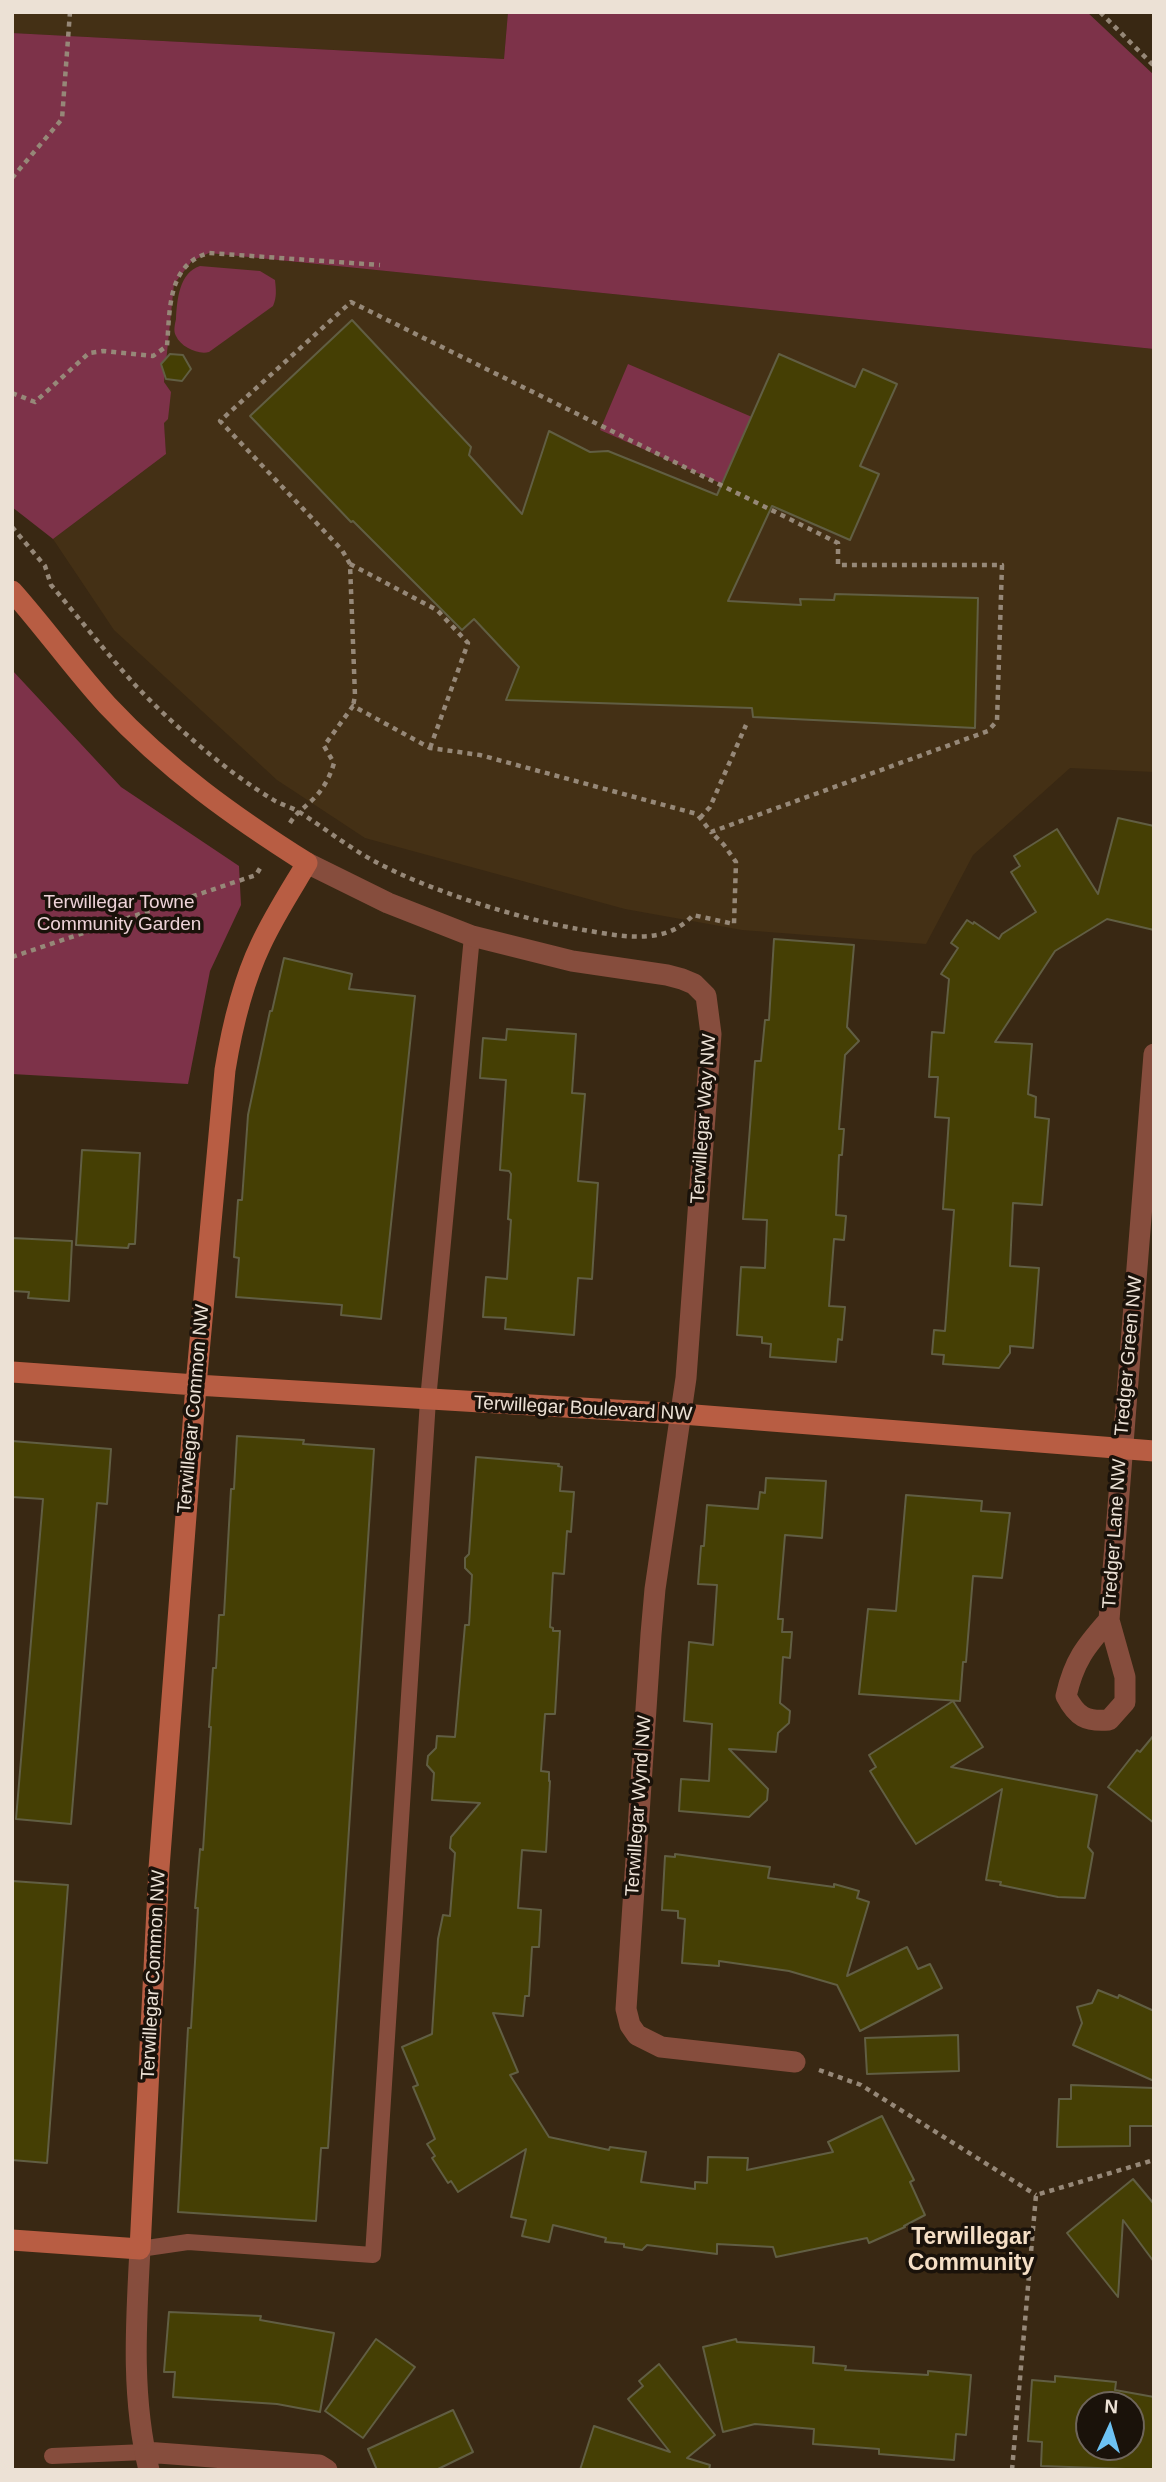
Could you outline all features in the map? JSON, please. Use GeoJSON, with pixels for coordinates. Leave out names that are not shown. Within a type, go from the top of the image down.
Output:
{"type":"FeatureCollection","features":[{"type":"Feature","properties":{"kind":"street"},"geometry":{"type":"LineString","coordinates":[[12,590],[106,704],[130,728],[208,797],[307,863]]}},
{"type":"Feature","properties":{"kind":"street","name":"Terwillegar Way NW"},"geometry":{"type":"LineString","coordinates":[[307,863],[388,903],[472,936],[572,961],[667,975],[694,984],[706,996],[711,1034],[682,1414]]}},
{"type":"Feature","properties":{"kind":"street","name":"Terwillegar Common NW"},"geometry":{"type":"LineString","coordinates":[[140,2249],[159,1868],[196,1385],[222,1102],[231,1033],[243,990],[260,945],[307,863]]}},
{"type":"Feature","properties":{"kind":"street","name":"Tredger Green NW"},"geometry":{"type":"LineString","coordinates":[[1121,1448],[1154,1055]]}},
{"type":"Feature","properties":{"kind":"street","name":"Terwillegar Boulevard NW"},"geometry":{"type":"LineString","coordinates":[[12,1372],[682,1414],[1154,1451]]}},
{"type":"Feature","properties":{"kind":"street","name":"Terwillegar Wynd NW"},"geometry":{"type":"LineString","coordinates":[[682,1414],[653,1611],[626,2009],[630,2025],[637,2035],[661,2047],[795,2062]]}},
{"type":"Feature","properties":{"kind":"street","name":"Tredger Lane NW"},"geometry":{"type":"LineString","coordinates":[[1109,1620],[1121,1448]]}},
{"type":"Feature","properties":{"kind":"street"},"geometry":{"type":"LineString","coordinates":[[12,2240],[140,2249],[136,2358],[140,2420],[147,2461],[318,2465],[327,2470]]}},
{"type":"Feature","properties":{"kind":"lane"},"geometry":{"type":"LineString","coordinates":[[140,2249],[188,2242],[373,2255],[428,1400],[472,936]]}},
{"type":"Feature","properties":{"kind":"lane"},"geometry":{"type":"LineString","coordinates":[[52,2456],[147,2461]]}},
{"type":"Feature","properties":{"kind":"path"},"geometry":{"type":"LineString","coordinates":[[12,178],[62,119],[70,12]]}},
{"type":"Feature","properties":{"kind":"path"},"geometry":{"type":"LineString","coordinates":[[1100,12],[1154,66]]}},
{"type":"Feature","properties":{"kind":"path"},"geometry":{"type":"LineString","coordinates":[[12,393],[35,402],[89,353],[103,351],[153,356],[167,346],[174,284],[192,261],[201,255],[209,253],[380,265]]}},
{"type":"Feature","properties":{"kind":"path"},"geometry":{"type":"LineString","coordinates":[[298,811],[311,802],[329,778],[334,763],[324,746],[353,706],[355,696],[350,564],[342,551],[220,421],[351,302],[838,543],[838,565],[1002,565],[998,722],[988,731],[711,832]]}},
{"type":"Feature","properties":{"kind":"path"},"geometry":{"type":"LineString","coordinates":[[12,527],[45,566],[51,585],[138,688],[208,752],[272,800],[298,811],[372,860],[476,902],[565,926],[628,937],[671,933],[683,926],[693,915],[734,924],[736,862],[697,814],[480,755],[430,748],[353,706]]}},
{"type":"Feature","properties":{"kind":"path"},"geometry":{"type":"LineString","coordinates":[[350,564],[437,610],[468,643],[430,748]]}},
{"type":"Feature","properties":{"kind":"path"},"geometry":{"type":"LineString","coordinates":[[700,818],[710,807],[746,725]]}},
{"type":"Feature","properties":{"kind":"path"},"geometry":{"type":"LineString","coordinates":[[12,957],[256,875],[276,844]]}},
{"type":"Feature","properties":{"kind":"path"},"geometry":{"type":"LineString","coordinates":[[795,2062],[861,2085],[1036,2195],[1154,2160]]}},
{"type":"Feature","properties":{"kind":"path"},"geometry":{"type":"LineString","coordinates":[[1012,2470],[1036,2195]]}},
{"type":"Feature","properties":{"kind":"shaded area"},"geometry":{"type":"Polygon","coordinates":[[[12,12],[508,12],[504,59],[12,33],[12,12]]]}},
{"type":"Feature","properties":{"kind":"shaded area"},"geometry":{"type":"Polygon","coordinates":[[[209,253],[1154,349],[1154,772],[1070,768],[973,855],[926,944],[742,930],[625,909],[365,838],[277,780],[114,630],[53,539],[166,454],[162,401],[172,290],[179,276],[192,261],[209,253]]]}},
{"type":"Feature","properties":{"kind":"green space"},"geometry":{"type":"Polygon","coordinates":[[[508,12],[1087,12],[1154,75],[1154,349],[209,253],[192,261],[174,284],[164,382],[171,392],[168,419],[164,423],[166,454],[53,539],[12,507],[12,33],[504,59],[508,12]]]}},
{"type":"Feature","properties":{"kind":"green space"},"geometry":{"type":"Polygon","coordinates":[[[200,266],[260,271],[275,280],[276,290],[273,306],[205,353],[186,347],[178,340],[174,330],[183,281],[200,266]]]}},
{"type":"Feature","properties":{"kind":"green space"},"geometry":{"type":"Polygon","coordinates":[[[628,364],[752,417],[722,484],[600,430],[628,364]]]}},
{"type":"Feature","properties":{"kind":"green space","name":"Terwillegar Towne Community Garden"},"geometry":{"type":"Polygon","coordinates":[[[12,670],[121,787],[239,866],[241,905],[210,971],[188,1084],[12,1074],[12,670]]]}},
{"type":"Feature","properties":{"kind":"building"},"geometry":{"type":"Polygon","coordinates":[[[352,320],[471,447],[469,455],[522,514],[549,431],[590,452],[608,451],[717,495],[779,354],[855,387],[863,369],[897,384],[860,466],[879,474],[850,540],[772,506],[728,601],[801,605],[800,599],[834,600],[835,594],[978,598],[975,728],[753,717],[752,708],[506,700],[519,667],[474,619],[462,630],[353,521],[351,522],[250,416],[352,320]]]}},
{"type":"Feature","properties":{"kind":"building"},"geometry":{"type":"Polygon","coordinates":[[[170,354],[183,355],[191,369],[182,381],[166,379],[161,364],[170,354]]]}},
{"type":"Feature","properties":{"kind":"building"},"geometry":{"type":"Polygon","coordinates":[[[1118,818],[1154,826],[1154,930],[1107,919],[1055,951],[995,1042],[1032,1044],[1028,1094],[1036,1097],[1035,1117],[1049,1119],[1042,1205],[1013,1203],[1010,1266],[1039,1268],[1033,1348],[1010,1346],[1010,1353],[999,1368],[943,1364],[944,1355],[932,1354],[934,1330],[945,1331],[954,1210],[943,1209],[949,1118],[935,1117],[938,1077],[929,1077],[932,1032],[944,1033],[949,979],[941,974],[958,948],[951,943],[967,920],[999,939],[1002,934],[1036,912],[1011,872],[1020,866],[1014,856],[1057,829],[1098,894],[1118,818]]]}},
{"type":"Feature","properties":{"kind":"building"},"geometry":{"type":"Polygon","coordinates":[[[774,939],[854,945],[847,1027],[859,1041],[845,1055],[839,1129],[844,1129],[842,1155],[839,1155],[836,1215],[846,1216],[844,1240],[834,1239],[829,1306],[845,1307],[842,1340],[838,1339],[836,1362],[770,1357],[771,1344],[762,1343],[762,1337],[737,1335],[741,1267],[765,1268],[767,1220],[743,1219],[755,1061],[761,1061],[765,1020],[769,1020],[774,939]]]}},
{"type":"Feature","properties":{"kind":"building"},"geometry":{"type":"Polygon","coordinates":[[[284,958],[352,974],[349,989],[415,996],[381,1319],[341,1315],[342,1305],[236,1297],[239,1258],[234,1257],[238,1200],[242,1200],[248,1115],[284,958]]]}},
{"type":"Feature","properties":{"kind":"building"},"geometry":{"type":"Polygon","coordinates":[[[507,1029],[576,1034],[572,1093],[585,1094],[578,1181],[598,1183],[592,1279],[578,1278],[574,1335],[505,1329],[506,1318],[483,1317],[486,1277],[507,1279],[511,1174],[509,1171],[500,1170],[506,1080],[480,1078],[483,1038],[506,1040],[507,1029]]]}},
{"type":"Feature","properties":{"kind":"building"},"geometry":{"type":"Polygon","coordinates":[[[82,1150],[140,1153],[135,1244],[129,1244],[128,1248],[76,1245],[82,1150]]]}},
{"type":"Feature","properties":{"kind":"building"},"geometry":{"type":"Polygon","coordinates":[[[12,1238],[72,1241],[69,1301],[28,1298],[29,1292],[12,1291],[12,1238]]]}},
{"type":"Feature","properties":{"kind":"building"},"geometry":{"type":"Polygon","coordinates":[[[237,1436],[304,1440],[303,1444],[374,1449],[328,2148],[321,2148],[316,2221],[178,2212],[188,2028],[191,2028],[195,1962],[198,1908],[195,1908],[200,1849],[203,1850],[213,1668],[216,1668],[219,1615],[224,1615],[231,1489],[234,1489],[237,1436]]]}},
{"type":"Feature","properties":{"kind":"building"},"geometry":{"type":"Polygon","coordinates":[[[12,1441],[111,1449],[107,1504],[97,1503],[71,1824],[16,1819],[43,1499],[12,1497],[12,1441]]]}},
{"type":"Feature","properties":{"kind":"building"},"geometry":{"type":"Polygon","coordinates":[[[476,1457],[559,1464],[558,1466],[562,1467],[560,1491],[574,1492],[571,1532],[567,1531],[564,1574],[553,1573],[550,1627],[553,1631],[560,1631],[555,1714],[545,1714],[541,1771],[549,1772],[550,1781],[546,1852],[522,1850],[518,1908],[541,1910],[539,1947],[532,1947],[529,1996],[525,1996],[523,2016],[493,2013],[518,2072],[510,2075],[549,2137],[609,2150],[610,2147],[646,2152],[641,2182],[695,2189],[695,2182],[707,2183],[708,2157],[748,2158],[747,2170],[833,2152],[828,2142],[882,2116],[914,2180],[910,2182],[925,2215],[905,2227],[869,2243],[867,2238],[776,2257],[773,2247],[717,2244],[717,2254],[647,2245],[642,2250],[605,2242],[606,2238],[553,2225],[549,2242],[522,2236],[526,2220],[511,2217],[526,2149],[458,2192],[451,2181],[448,2183],[432,2158],[435,2156],[427,2144],[435,2139],[413,2087],[418,2085],[402,2047],[432,2034],[438,1939],[443,1915],[450,1916],[455,1853],[450,1848],[451,1837],[480,1803],[432,1800],[434,1773],[427,1765],[428,1756],[436,1748],[437,1736],[455,1737],[465,1625],[469,1625],[472,1575],[465,1568],[465,1558],[469,1554],[476,1457]]]}},
{"type":"Feature","properties":{"kind":"building"},"geometry":{"type":"Polygon","coordinates":[[[766,1478],[826,1481],[822,1538],[785,1535],[778,1619],[783,1619],[782,1632],[792,1632],[790,1658],[783,1657],[780,1703],[790,1711],[789,1723],[778,1733],[776,1752],[729,1749],[768,1789],[767,1800],[749,1817],[679,1811],[681,1779],[709,1781],[712,1724],[684,1721],[689,1642],[713,1645],[717,1585],[698,1584],[707,1505],[758,1509],[760,1492],[765,1493],[766,1478]]]}},
{"type":"Feature","properties":{"kind":"building"},"geometry":{"type":"Polygon","coordinates":[[[906,1495],[982,1501],[981,1511],[1010,1513],[1002,1578],[973,1576],[960,1701],[859,1694],[868,1609],[896,1611],[906,1495]]]}},
{"type":"Feature","properties":{"kind":"building"},"geometry":{"type":"Polygon","coordinates":[[[953,1701],[983,1747],[951,1767],[1097,1795],[1088,1847],[1093,1853],[1085,1898],[1058,1897],[986,1880],[1002,1789],[916,1844],[870,1771],[876,1767],[869,1755],[953,1701]]]}},
{"type":"Feature","properties":{"kind":"building"},"geometry":{"type":"Polygon","coordinates":[[[1154,1735],[1154,1823],[1108,1787],[1137,1750],[1140,1752],[1154,1735]]]}},
{"type":"Feature","properties":{"kind":"building"},"geometry":{"type":"Polygon","coordinates":[[[675,1854],[770,1867],[768,1878],[834,1887],[834,1884],[859,1891],[857,1898],[869,1902],[847,1976],[907,1947],[918,1969],[930,1964],[942,1988],[860,2031],[837,1985],[789,1971],[719,1961],[719,1966],[682,1963],[685,1919],[678,1918],[678,1911],[662,1910],[665,1856],[675,1857],[675,1854]]]}},
{"type":"Feature","properties":{"kind":"building"},"geometry":{"type":"Polygon","coordinates":[[[12,1881],[68,1885],[47,2163],[12,2160],[12,1881]]]}},
{"type":"Feature","properties":{"kind":"building"},"geometry":{"type":"Polygon","coordinates":[[[1098,1990],[1118,1998],[1119,1995],[1154,2011],[1154,2081],[1073,2045],[1082,2023],[1077,2007],[1092,2003],[1098,1990]]]}},
{"type":"Feature","properties":{"kind":"building"},"geometry":{"type":"Polygon","coordinates":[[[958,2035],[959,2071],[867,2074],[865,2038],[958,2035]]]}},
{"type":"Feature","properties":{"kind":"building"},"geometry":{"type":"Polygon","coordinates":[[[1071,2085],[1154,2088],[1154,2126],[1130,2126],[1130,2146],[1057,2147],[1059,2099],[1071,2099],[1071,2085]]]}},
{"type":"Feature","properties":{"kind":"building"},"geometry":{"type":"Polygon","coordinates":[[[1133,2179],[1154,2204],[1154,2262],[1123,2220],[1118,2297],[1067,2233],[1133,2179]]]}},
{"type":"Feature","properties":{"kind":"building"},"geometry":{"type":"Polygon","coordinates":[[[169,2312],[261,2316],[260,2320],[334,2333],[320,2412],[277,2404],[173,2397],[175,2372],[164,2372],[169,2312]]]}},
{"type":"Feature","properties":{"kind":"building"},"geometry":{"type":"Polygon","coordinates":[[[376,2339],[415,2367],[363,2438],[325,2411],[376,2339]]]}},
{"type":"Feature","properties":{"kind":"building"},"geometry":{"type":"Polygon","coordinates":[[[736,2339],[737,2342],[814,2347],[813,2363],[846,2366],[845,2370],[928,2375],[928,2371],[971,2375],[966,2435],[956,2434],[954,2460],[879,2454],[879,2449],[813,2444],[814,2429],[755,2424],[723,2432],[703,2347],[736,2339]]]}},
{"type":"Feature","properties":{"kind":"building"},"geometry":{"type":"Polygon","coordinates":[[[659,2364],[715,2435],[687,2458],[710,2465],[709,2470],[580,2470],[594,2426],[670,2452],[628,2399],[643,2386],[639,2381],[659,2364]]]}},
{"type":"Feature","properties":{"kind":"building"},"geometry":{"type":"Polygon","coordinates":[[[1055,2376],[1116,2382],[1115,2390],[1121,2391],[1075,2391],[1075,2461],[1145,2461],[1145,2395],[1154,2397],[1154,2470],[1041,2466],[1042,2442],[1028,2441],[1032,2380],[1055,2382],[1055,2376]]]}},
{"type":"Feature","properties":{"kind":"building"},"geometry":{"type":"Polygon","coordinates":[[[453,2410],[473,2452],[436,2470],[377,2470],[368,2449],[453,2410]]]}},
{"type":"Feature","properties":{"kind":"district","name":"Terwillegar Community"},"geometry":{"type":"Point","coordinates":[971,2251]}}]}
